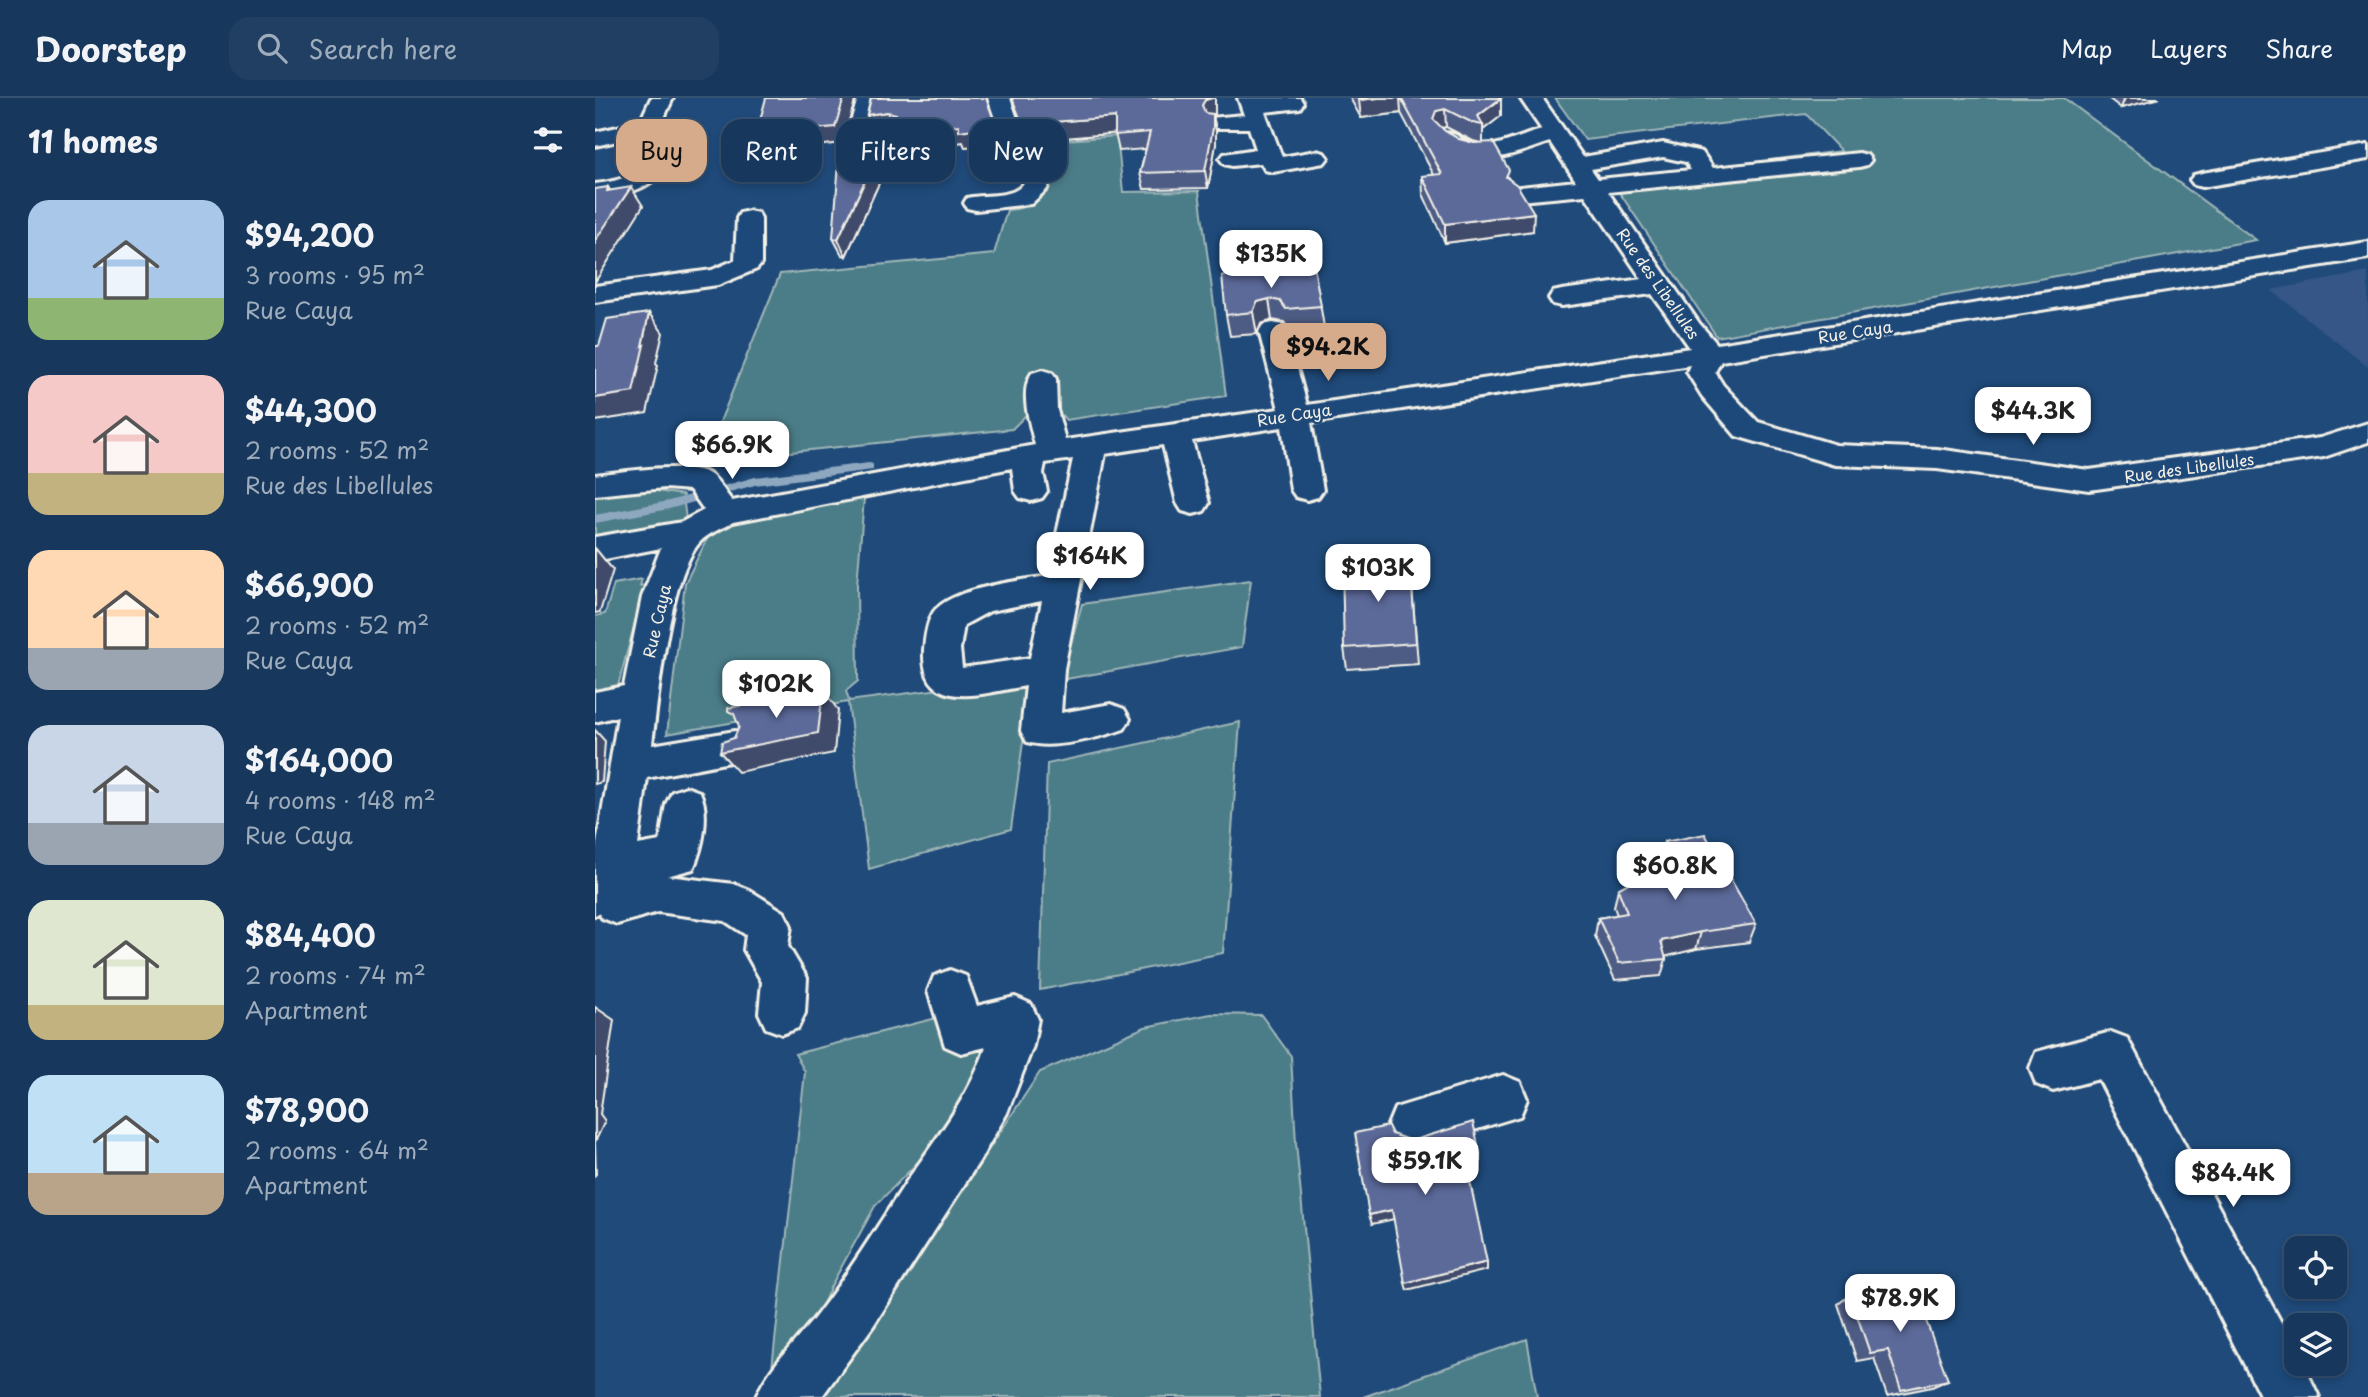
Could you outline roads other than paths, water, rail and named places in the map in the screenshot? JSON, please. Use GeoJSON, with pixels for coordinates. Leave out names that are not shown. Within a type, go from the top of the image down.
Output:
{"type":"FeatureCollection","features":[{"type":"Feature","properties":{"kind":"street"},"geometry":{"type":"LineString","coordinates":[[654,119],[662,98]]}},
{"type":"Feature","properties":{"kind":"street"},"geometry":{"type":"LineString","coordinates":[[863,119],[869,98]]}},
{"type":"Feature","properties":{"kind":"street"},"geometry":{"type":"LineString","coordinates":[[999,98],[1006,119]]}},
{"type":"Feature","properties":{"kind":"street","name":"Rue des Libellules"},"geometry":{"type":"LineString","coordinates":[[1531,98],[1658,285],[1710,354],[1700,372],[1711,390],[1748,429],[1835,455],[1937,459],[2089,480],[2325,447],[2368,432]]}},
{"type":"Feature","properties":{"kind":"street"},"geometry":{"type":"LineString","coordinates":[[1218,123],[1247,105],[1292,103]]}},
{"type":"Feature","properties":{"kind":"street"},"geometry":{"type":"LineString","coordinates":[[1247,105],[1273,165],[1316,158]]}},
{"type":"Feature","properties":{"kind":"street"},"geometry":{"type":"LineString","coordinates":[[1447,135],[1455,147],[1471,153],[1515,148],[1541,136],[1555,134]]}},
{"type":"Feature","properties":{"kind":"street"},"geometry":{"type":"LineString","coordinates":[[595,139],[616,135]]}},
{"type":"Feature","properties":{"kind":"street"},"geometry":{"type":"LineString","coordinates":[[1576,165],[1663,150],[1694,157],[1707,176]]}},
{"type":"Feature","properties":{"kind":"street"},"geometry":{"type":"LineString","coordinates":[[2202,180],[2368,152]]}},
{"type":"Feature","properties":{"kind":"street"},"geometry":{"type":"LineString","coordinates":[[1232,159],[1270,157]]}},
{"type":"Feature","properties":{"kind":"street"},"geometry":{"type":"LineString","coordinates":[[1520,194],[1859,160]]}},
{"type":"Feature","properties":{"kind":"street"},"geometry":{"type":"LineString","coordinates":[[595,191],[628,182]]}},
{"type":"Feature","properties":{"kind":"street"},"geometry":{"type":"LineString","coordinates":[[976,203],[1021,199],[1035,189],[1034,182]]}},
{"type":"Feature","properties":{"kind":"street"},"geometry":{"type":"LineString","coordinates":[[595,294],[718,277],[748,264],[749,218]]}},
{"type":"Feature","properties":{"kind":"street","name":"Rue Caya"},"geometry":{"type":"LineString","coordinates":[[607,882],[609,818],[630,765],[659,597],[675,554],[690,532],[724,513],[1091,445],[1710,354],[2368,250]]}},
{"type":"Feature","properties":{"kind":"street"},"geometry":{"type":"LineString","coordinates":[[1562,298],[1658,285]]}},
{"type":"Feature","properties":{"kind":"street"},"geometry":{"type":"LineString","coordinates":[[1273,331],[1295,414],[1307,491]]}},
{"type":"Feature","properties":{"kind":"street"},"geometry":{"type":"LineString","coordinates":[[1031,491],[1027,473],[1042,453],[1042,379]]}},
{"type":"Feature","properties":{"kind":"street"},"geometry":{"type":"LineString","coordinates":[[1175,432],[1193,503]]}},
{"type":"Feature","properties":{"kind":"street"},"geometry":{"type":"LineString","coordinates":[[1091,445],[1046,670],[1040,731],[1111,719]]}},
{"type":"Feature","properties":{"kind":"street"},"geometry":{"type":"LineString","coordinates":[[595,485],[665,478],[699,481],[724,513]]}},
{"type":"Feature","properties":{"kind":"street"},"geometry":{"type":"LineString","coordinates":[[595,549],[690,532]]}},
{"type":"Feature","properties":{"kind":"street"},"geometry":{"type":"LineString","coordinates":[[1046,670],[956,683],[947,679],[941,662],[942,642],[948,618],[981,600],[1063,585]]}},
{"type":"Feature","properties":{"kind":"street"},"geometry":{"type":"LineString","coordinates":[[595,707],[640,697]]}},
{"type":"Feature","properties":{"kind":"street"},"geometry":{"type":"LineString","coordinates":[[630,765],[735,746]]}},
{"type":"Feature","properties":{"kind":"street"},"geometry":{"type":"LineString","coordinates":[[686,804],[678,856],[607,882],[617,905],[658,892],[734,903],[769,926],[766,950],[785,978],[782,1013]]}},
{"type":"Feature","properties":{"kind":"street"},"geometry":{"type":"LineString","coordinates":[[783,1397],[807,1373],[845,1323],[992,1095],[1007,1060],[1015,1019],[961,1031],[950,991]]}},
{"type":"Feature","properties":{"kind":"street"},"geometry":{"type":"LineString","coordinates":[[2053,1068],[2111,1054],[2291,1397]]}},
{"type":"Feature","properties":{"kind":"street"},"geometry":{"type":"LineString","coordinates":[[1412,1125],[1503,1099]]}},
{"type":"Feature","properties":{"kind":"waterway"},"geometry":{"type":"LineString","coordinates":[[595,519],[669,505],[755,481],[869,467]]}}]}
